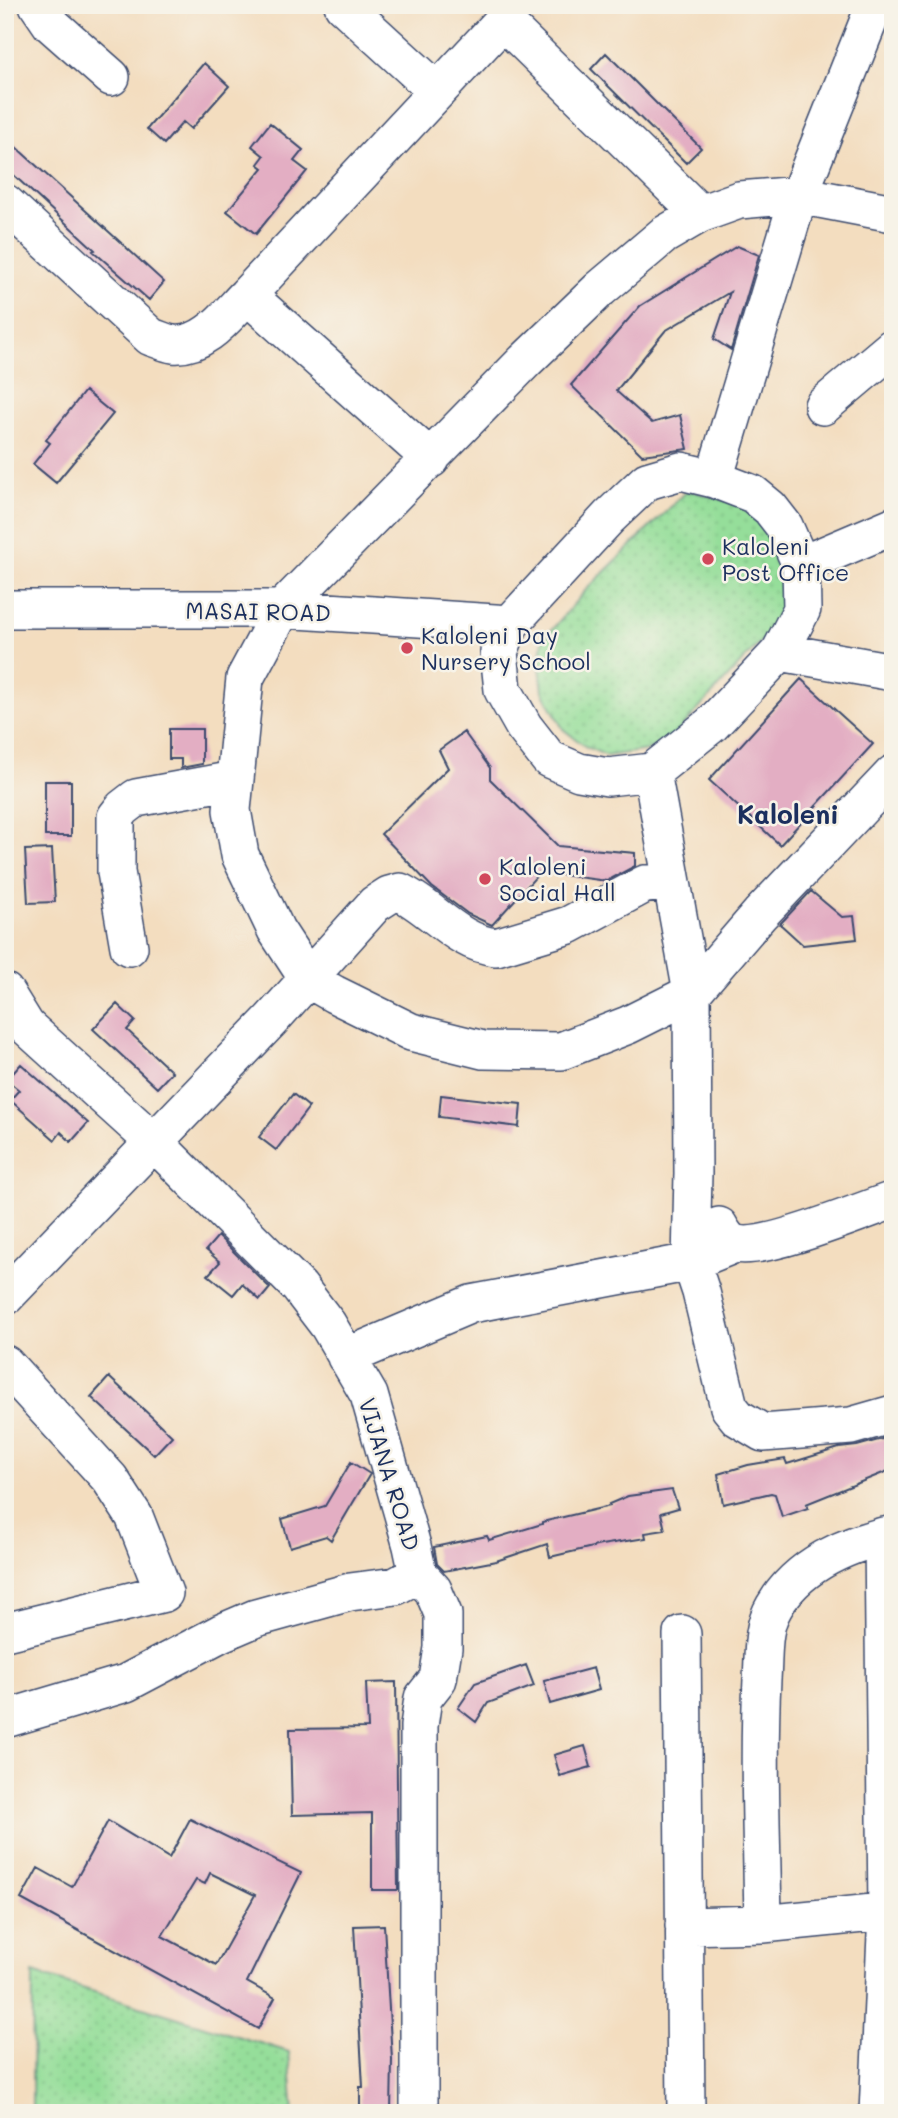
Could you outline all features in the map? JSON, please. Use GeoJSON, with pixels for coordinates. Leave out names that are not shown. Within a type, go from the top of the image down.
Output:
{"type":"FeatureCollection","features":[{"type":"Feature","properties":{"kind":"street"},"geometry":{"type":"LineString","coordinates":[[38,5],[51,24],[111,77]]}},
{"type":"Feature","properties":{"kind":"street"},"geometry":{"type":"LineString","coordinates":[[343,5],[437,91]]}},
{"type":"Feature","properties":{"kind":"street"},"geometry":{"type":"LineString","coordinates":[[714,479],[799,195],[869,8]]}},
{"type":"Feature","properties":{"kind":"street"},"geometry":{"type":"LineString","coordinates":[[5,203],[151,337],[174,344],[196,341],[216,326],[247,295],[510,13],[700,214]]}},
{"type":"Feature","properties":{"kind":"street"},"geometry":{"type":"LineString","coordinates":[[893,213],[799,195],[739,200],[700,214],[664,235],[600,289],[525,361],[282,609],[245,678],[232,810],[240,855],[276,930],[308,979],[411,1032],[484,1050],[561,1051],[628,1025],[692,993],[760,914],[893,774]]}},
{"type":"Feature","properties":{"kind":"street"},"geometry":{"type":"LineString","coordinates":[[247,295],[431,459]]}},
{"type":"Feature","properties":{"kind":"street"},"geometry":{"type":"LineString","coordinates":[[823,405],[893,347]]}},
{"type":"Feature","properties":{"kind":"street"},"geometry":{"type":"LineString","coordinates":[[681,471],[714,479],[753,494],[770,508],[784,526],[801,565],[802,609],[780,652],[712,724],[652,772],[608,777],[579,772],[549,759],[524,727],[503,691],[499,652],[510,624],[609,517],[647,481],[681,471]]}},
{"type":"Feature","properties":{"kind":"street"},"geometry":{"type":"LineString","coordinates":[[801,565],[893,526]]}},
{"type":"Feature","properties":{"kind":"street","name":"MASAI ROAD"},"geometry":{"type":"LineString","coordinates":[[5,609],[282,609],[510,624]]}},
{"type":"Feature","properties":{"kind":"street"},"geometry":{"type":"LineString","coordinates":[[780,652],[893,672]]}},
{"type":"Feature","properties":{"kind":"street"},"geometry":{"type":"LineString","coordinates":[[652,772],[692,993],[691,1262],[729,1407],[738,1418],[763,1433],[851,1426],[893,1414]]}},
{"type":"Feature","properties":{"kind":"street"},"geometry":{"type":"LineString","coordinates":[[129,947],[116,872],[116,817],[136,799],[234,780]]}},
{"type":"Feature","properties":{"kind":"street"},"geometry":{"type":"LineString","coordinates":[[5,1297],[155,1143],[376,904],[393,893],[405,894],[466,938],[485,946],[496,947],[569,925],[645,884],[671,882]]}},
{"type":"Feature","properties":{"kind":"street","name":"VIJANA ROAD"},"geometry":{"type":"LineString","coordinates":[[5,992],[26,1026],[155,1143],[299,1287],[328,1325],[369,1395],[418,1574],[396,1586],[350,1592],[256,1618],[220,1633],[126,1683],[5,1719]]}},
{"type":"Feature","properties":{"kind":"street"},"geometry":{"type":"LineString","coordinates":[[693,1192],[727,1238],[735,1244]]}},
{"type":"Feature","properties":{"kind":"street"},"geometry":{"type":"LineString","coordinates":[[346,1357],[471,1304],[691,1262],[735,1244],[779,1240],[893,1200]]}},
{"type":"Feature","properties":{"kind":"street"},"geometry":{"type":"LineString","coordinates":[[5,1364],[110,1479],[134,1516],[164,1593],[5,1632]]}},
{"type":"Feature","properties":{"kind":"street"},"geometry":{"type":"LineString","coordinates":[[763,1924],[760,1727],[765,1625],[775,1605],[793,1581],[826,1557],[888,1535],[890,1912],[878,2113]]}},
{"type":"Feature","properties":{"kind":"street"},"geometry":{"type":"LineString","coordinates":[[418,1574],[433,1590],[443,1614],[443,1648],[438,1679],[423,1699],[419,1726],[419,2113]]}},
{"type":"Feature","properties":{"kind":"street"},"geometry":{"type":"LineString","coordinates":[[682,1634],[687,2113]]}},
{"type":"Feature","properties":{"kind":"street"},"geometry":{"type":"LineString","coordinates":[[684,1926],[763,1924],[890,1912]]}},
{"type":"Feature","properties":{"kind":"green space"},"geometry":{"type":"Polygon","coordinates":[[[688,490],[770,513],[796,603],[674,736],[648,750],[607,756],[586,747],[563,729],[543,691],[540,667],[543,640],[585,591],[688,490]]]}},
{"type":"Feature","properties":{"kind":"green space"},"geometry":{"type":"Polygon","coordinates":[[[33,1973],[289,2052],[294,2113],[32,2113],[33,1973]]]}},
{"type":"Feature","properties":{"kind":"building"},"geometry":{"type":"Polygon","coordinates":[[[606,53],[701,148],[686,163],[591,69],[606,53]]]}},
{"type":"Feature","properties":{"kind":"building"},"geometry":{"type":"Polygon","coordinates":[[[204,63],[229,86],[191,129],[183,122],[164,144],[147,129],[204,63]]]}},
{"type":"Feature","properties":{"kind":"building"},"geometry":{"type":"Polygon","coordinates":[[[270,123],[303,150],[294,161],[307,171],[256,234],[227,211],[263,168],[258,164],[264,156],[252,146],[270,123]]]}},
{"type":"Feature","properties":{"kind":"building"},"geometry":{"type":"Polygon","coordinates":[[[5,137],[164,282],[149,300],[5,167],[5,137]]]}},
{"type":"Feature","properties":{"kind":"building"},"geometry":{"type":"Polygon","coordinates":[[[737,246],[759,255],[731,350],[714,339],[730,292],[665,331],[616,391],[652,423],[680,415],[688,449],[642,455],[571,385],[640,306],[737,246]]]}},
{"type":"Feature","properties":{"kind":"building"},"geometry":{"type":"Polygon","coordinates":[[[85,391],[113,414],[56,483],[33,464],[50,443],[46,440],[85,391]]]}},
{"type":"Feature","properties":{"kind":"building"},"geometry":{"type":"Polygon","coordinates":[[[801,679],[873,744],[780,845],[709,780],[801,679]]]}},
{"type":"Feature","properties":{"kind":"building"},"geometry":{"type":"Polygon","coordinates":[[[169,729],[202,729],[202,764],[181,768],[181,759],[169,759],[169,729]]]}},
{"type":"Feature","properties":{"kind":"building"},"geometry":{"type":"Polygon","coordinates":[[[464,732],[490,768],[490,779],[558,846],[635,853],[635,866],[607,881],[540,872],[492,925],[468,914],[432,887],[381,834],[448,768],[439,750],[464,732]]]}},
{"type":"Feature","properties":{"kind":"building"},"geometry":{"type":"Polygon","coordinates":[[[45,781],[71,781],[71,836],[45,836],[45,781]]]}},
{"type":"Feature","properties":{"kind":"building"},"geometry":{"type":"Polygon","coordinates":[[[52,849],[55,902],[28,903],[25,850],[52,849]]]}},
{"type":"Feature","properties":{"kind":"building"},"geometry":{"type":"Polygon","coordinates":[[[811,891],[842,917],[854,916],[857,939],[803,945],[780,924],[811,891]]]}},
{"type":"Feature","properties":{"kind":"building"},"geometry":{"type":"Polygon","coordinates":[[[117,1004],[135,1021],[127,1030],[172,1072],[157,1088],[93,1029],[117,1004]]]}},
{"type":"Feature","properties":{"kind":"building"},"geometry":{"type":"Polygon","coordinates":[[[21,1064],[88,1123],[71,1142],[61,1132],[55,1140],[10,1100],[19,1090],[7,1080],[21,1064]]]}},
{"type":"Feature","properties":{"kind":"building"},"geometry":{"type":"Polygon","coordinates":[[[293,1094],[309,1107],[276,1150],[259,1137],[293,1094]]]}},
{"type":"Feature","properties":{"kind":"building"},"geometry":{"type":"Polygon","coordinates":[[[441,1095],[521,1104],[519,1127],[439,1117],[441,1095]]]}},
{"type":"Feature","properties":{"kind":"building"},"geometry":{"type":"Polygon","coordinates":[[[218,1236],[270,1288],[260,1300],[242,1284],[233,1295],[208,1275],[220,1262],[206,1250],[218,1236]]]}},
{"type":"Feature","properties":{"kind":"building"},"geometry":{"type":"Polygon","coordinates":[[[109,1377],[172,1436],[154,1455],[91,1397],[109,1377]]]}},
{"type":"Feature","properties":{"kind":"building"},"geometry":{"type":"Polygon","coordinates":[[[893,1436],[893,1469],[806,1504],[808,1508],[782,1517],[775,1494],[771,1493],[723,1504],[718,1474],[748,1465],[785,1459],[787,1464],[839,1448],[893,1436]]]}},
{"type":"Feature","properties":{"kind":"building"},"geometry":{"type":"Polygon","coordinates":[[[351,1462],[370,1474],[331,1540],[326,1536],[290,1547],[282,1519],[325,1506],[351,1462]]]}},
{"type":"Feature","properties":{"kind":"building"},"geometry":{"type":"Polygon","coordinates":[[[672,1490],[678,1508],[661,1513],[665,1530],[645,1533],[646,1538],[550,1557],[547,1544],[496,1561],[444,1571],[437,1564],[434,1547],[487,1536],[489,1540],[542,1522],[610,1506],[609,1504],[628,1496],[672,1490]]]}},
{"type":"Feature","properties":{"kind":"building"},"geometry":{"type":"Polygon","coordinates":[[[526,1665],[534,1686],[488,1703],[476,1722],[458,1708],[475,1683],[526,1665]]]}},
{"type":"Feature","properties":{"kind":"building"},"geometry":{"type":"Polygon","coordinates":[[[593,1668],[599,1690],[550,1704],[544,1681],[593,1668]]]}},
{"type":"Feature","properties":{"kind":"building"},"geometry":{"type":"Polygon","coordinates":[[[396,1682],[398,1890],[372,1890],[372,1813],[292,1815],[290,1729],[368,1728],[366,1683],[396,1682]]]}},
{"type":"Feature","properties":{"kind":"building"},"geometry":{"type":"Polygon","coordinates":[[[585,1746],[591,1767],[560,1776],[554,1755],[585,1746]]]}},
{"type":"Feature","properties":{"kind":"building"},"geometry":{"type":"Polygon","coordinates":[[[190,1819],[301,1873],[247,1982],[275,1998],[258,2029],[21,1899],[38,1868],[72,1887],[108,1821],[169,1858],[190,1819]],[[210,1873],[205,1884],[196,1880],[162,1936],[216,1965],[255,1895],[210,1873]]]}},
{"type":"Feature","properties":{"kind":"building"},"geometry":{"type":"Polygon","coordinates":[[[384,1925],[392,2059],[391,2113],[360,2113],[360,2087],[363,2087],[354,1926],[384,1925]]]}},
{"type":"Feature","properties":{"kind":"place","name":"Kaloleni Post Office"},"geometry":{"type":"Point","coordinates":[708,559]}},
{"type":"Feature","properties":{"kind":"place","name":"Kaloleni Day Nursery School"},"geometry":{"type":"Point","coordinates":[407,648]}},
{"type":"Feature","properties":{"kind":"place","name":"Kaloleni Social Hall"},"geometry":{"type":"Point","coordinates":[485,879]}},
{"type":"Feature","properties":{"kind":"district","name":"Kaloleni"},"geometry":{"type":"Point","coordinates":[788,814]}}]}
